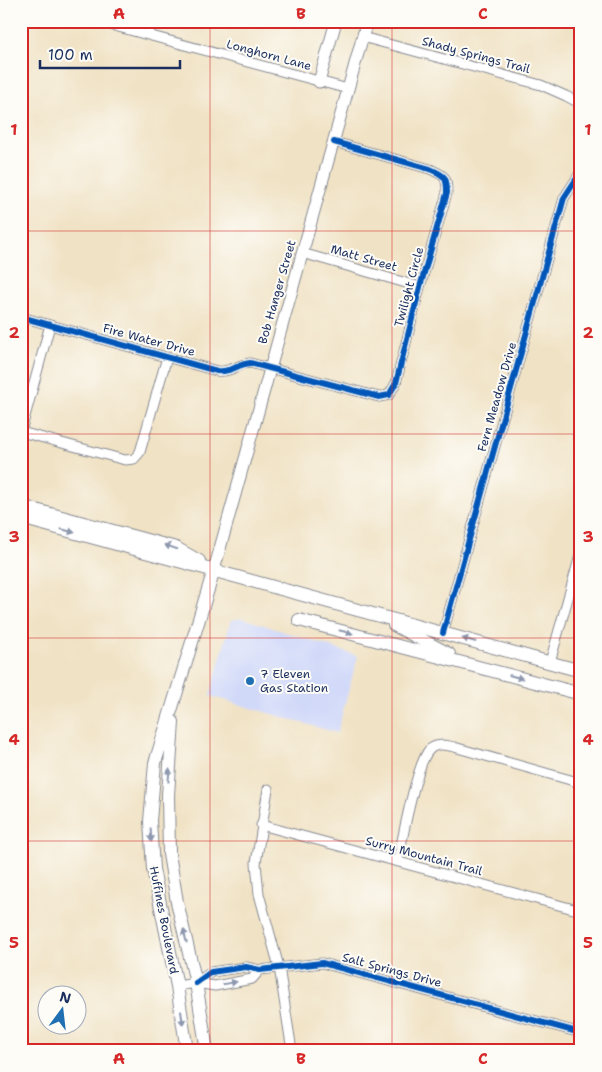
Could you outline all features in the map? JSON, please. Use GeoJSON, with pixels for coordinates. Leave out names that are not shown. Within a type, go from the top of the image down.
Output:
{"type":"FeatureCollection","features":[{"type":"Feature","properties":{"kind":"main road"},"geometry":{"type":"LineString","coordinates":[[21,506],[176,548],[214,570]]}},
{"type":"Feature","properties":{"kind":"main road"},"geometry":{"type":"LineString","coordinates":[[21,518],[581,671]]}},
{"type":"Feature","properties":{"kind":"main road","name":"Huffines Boulevard"},"geometry":{"type":"LineString","coordinates":[[187,1051],[178,986],[153,869],[150,821],[155,763],[214,570]]}},
{"type":"Feature","properties":{"kind":"main road"},"geometry":{"type":"LineString","coordinates":[[372,613],[469,664]]}},
{"type":"Feature","properties":{"kind":"main road"},"geometry":{"type":"LineString","coordinates":[[298,620],[581,694]]}},
{"type":"Feature","properties":{"kind":"main road","name":"Huffines Boulevard"},"geometry":{"type":"LineString","coordinates":[[174,702],[168,795],[169,854],[177,902],[196,983],[207,1051]]}},
{"type":"Feature","properties":{"kind":"street","name":"Longhorn Lane"},"geometry":{"type":"LineString","coordinates":[[96,21],[348,90]]}},
{"type":"Feature","properties":{"kind":"street"},"geometry":{"type":"LineString","coordinates":[[148,35],[152,21]]}},
{"type":"Feature","properties":{"kind":"street"},"geometry":{"type":"LineString","coordinates":[[319,82],[336,21]]}},
{"type":"Feature","properties":{"kind":"street","name":"Bob Hanger Street"},"geometry":{"type":"LineString","coordinates":[[214,570],[366,21]]}},
{"type":"Feature","properties":{"kind":"street","name":"Shady Springs Trail"},"geometry":{"type":"LineString","coordinates":[[362,37],[541,85],[581,104]]}},
{"type":"Feature","properties":{"kind":"street","name":"Twilight Circle"},"geometry":{"type":"LineString","coordinates":[[270,368],[379,397],[390,395],[396,384],[420,287],[447,193],[447,181],[444,176],[430,169],[334,142]]}},
{"type":"Feature","properties":{"kind":"street","name":"Fern Meadow Drive"},"geometry":{"type":"LineString","coordinates":[[443,633],[564,198],[581,172]]}},
{"type":"Feature","properties":{"kind":"street","name":"Matt Street"},"geometry":{"type":"LineString","coordinates":[[302,253],[420,287]]}},
{"type":"Feature","properties":{"kind":"street","name":"Fire Water Drive"},"geometry":{"type":"LineString","coordinates":[[21,317],[221,371],[228,371],[242,364],[250,363],[270,368]]}},
{"type":"Feature","properties":{"kind":"street"},"geometry":{"type":"LineString","coordinates":[[50,325],[21,432],[125,460],[134,459],[140,452],[166,357]]}},
{"type":"Feature","properties":{"kind":"street"},"geometry":{"type":"LineString","coordinates":[[550,662],[581,552]]}},
{"type":"Feature","properties":{"kind":"street"},"geometry":{"type":"LineString","coordinates":[[398,861],[410,804],[424,757],[430,749],[436,746],[454,747],[581,784]]}},
{"type":"Feature","properties":{"kind":"street"},"geometry":{"type":"LineString","coordinates":[[268,789],[256,863],[259,894],[279,967],[292,1051]]}},
{"type":"Feature","properties":{"kind":"street","name":"Surry Mountain Trail"},"geometry":{"type":"LineString","coordinates":[[261,825],[581,911]]}},
{"type":"Feature","properties":{"kind":"street","name":"Salt Springs Drive"},"geometry":{"type":"LineString","coordinates":[[196,983],[212,972],[246,967],[260,970],[322,963],[581,1033]]}},
{"type":"Feature","properties":{"kind":"street","name":"Salt Springs Drive"},"geometry":{"type":"LineString","coordinates":[[178,986],[196,983],[215,986],[252,979],[260,970]]}},
{"type":"Feature","properties":{"kind":"shaded area"},"geometry":{"type":"Polygon","coordinates":[[[242,618],[358,656],[337,733],[210,696],[231,620],[242,618]]]}},
{"type":"Feature","properties":{"kind":"cycle path"},"geometry":{"type":"LineString","coordinates":[[21,317],[217,371],[226,371],[250,363],[379,397],[389,395],[396,383],[420,287],[447,193],[446,180],[442,175],[430,169],[334,142]]}},
{"type":"Feature","properties":{"kind":"cycle path"},"geometry":{"type":"LineString","coordinates":[[443,633],[564,198],[581,172]]}},
{"type":"Feature","properties":{"kind":"cycle path"},"geometry":{"type":"LineString","coordinates":[[196,983],[211,972],[246,967],[260,970],[322,963],[581,1033]]}},
{"type":"Feature","properties":{"kind":"place","name":"7 Eleven Gas Station"},"geometry":{"type":"Point","coordinates":[250,681]}}]}
